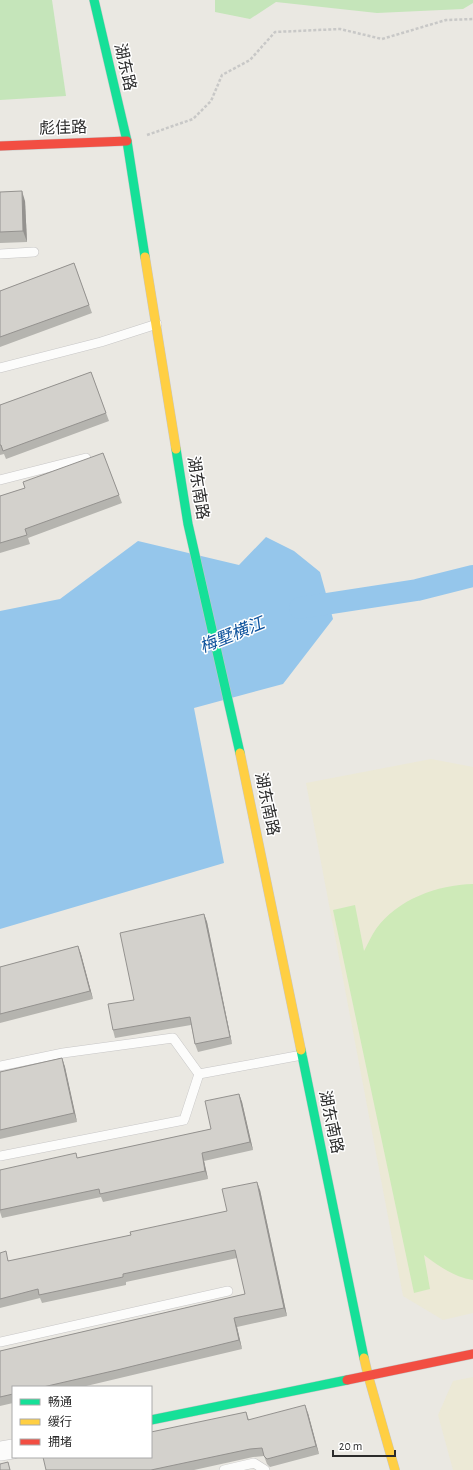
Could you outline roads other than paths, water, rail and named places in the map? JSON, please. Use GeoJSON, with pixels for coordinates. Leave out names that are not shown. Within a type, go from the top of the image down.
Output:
{"type":"FeatureCollection","features":[{"type":"Feature","properties":{"kind":"street","name":"湖东路"},"geometry":{"type":"LineString","coordinates":[[94,0],[128,141]]}},
{"type":"Feature","properties":{"kind":"street","name":"彪佳路"},"geometry":{"type":"LineString","coordinates":[[0,146],[128,141]]}},
{"type":"Feature","properties":{"kind":"street","name":"湖东南路"},"geometry":{"type":"LineString","coordinates":[[128,141],[188,524],[242,760],[368,1376],[395,1470]]}},
{"type":"Feature","properties":{"kind":"street"},"geometry":{"type":"LineString","coordinates":[[152,1420],[473,1354]]}},
{"type":"Feature","properties":{"kind":"street"},"geometry":{"type":"LineString","coordinates":[[0,1451],[12,1449]]}},
{"type":"Feature","properties":{"kind":"lane"},"geometry":{"type":"LineString","coordinates":[[0,254],[34,252]]}},
{"type":"Feature","properties":{"kind":"lane"},"geometry":{"type":"LineString","coordinates":[[0,368],[102,342],[157,324]]}},
{"type":"Feature","properties":{"kind":"lane"},"geometry":{"type":"LineString","coordinates":[[0,480],[86,458]]}},
{"type":"Feature","properties":{"kind":"lane"},"geometry":{"type":"LineString","coordinates":[[0,1066],[63,1053],[173,1038],[199,1074]]}},
{"type":"Feature","properties":{"kind":"lane"},"geometry":{"type":"LineString","coordinates":[[199,1074],[302,1055]]}},
{"type":"Feature","properties":{"kind":"lane"},"geometry":{"type":"LineString","coordinates":[[0,1156],[184,1120],[199,1074]]}},
{"type":"Feature","properties":{"kind":"lane"},"geometry":{"type":"LineString","coordinates":[[0,1342],[228,1291]]}},
{"type":"Feature","properties":{"kind":"lane"},"geometry":{"type":"LineString","coordinates":[[224,1470],[254,1463],[265,1470]]}},
{"type":"Feature","properties":{"kind":"water"},"geometry":{"type":"Polygon","coordinates":[[[266,537],[294,551],[320,572],[333,619],[283,684],[194,708],[224,863],[0,929],[0,611],[60,599],[138,541],[239,565],[266,537]]]}},
{"type":"Feature","properties":{"kind":"waterway","name":"梅墅横江"},"geometry":{"type":"LineString","coordinates":[[300,608],[417,590],[473,576]]}}]}
